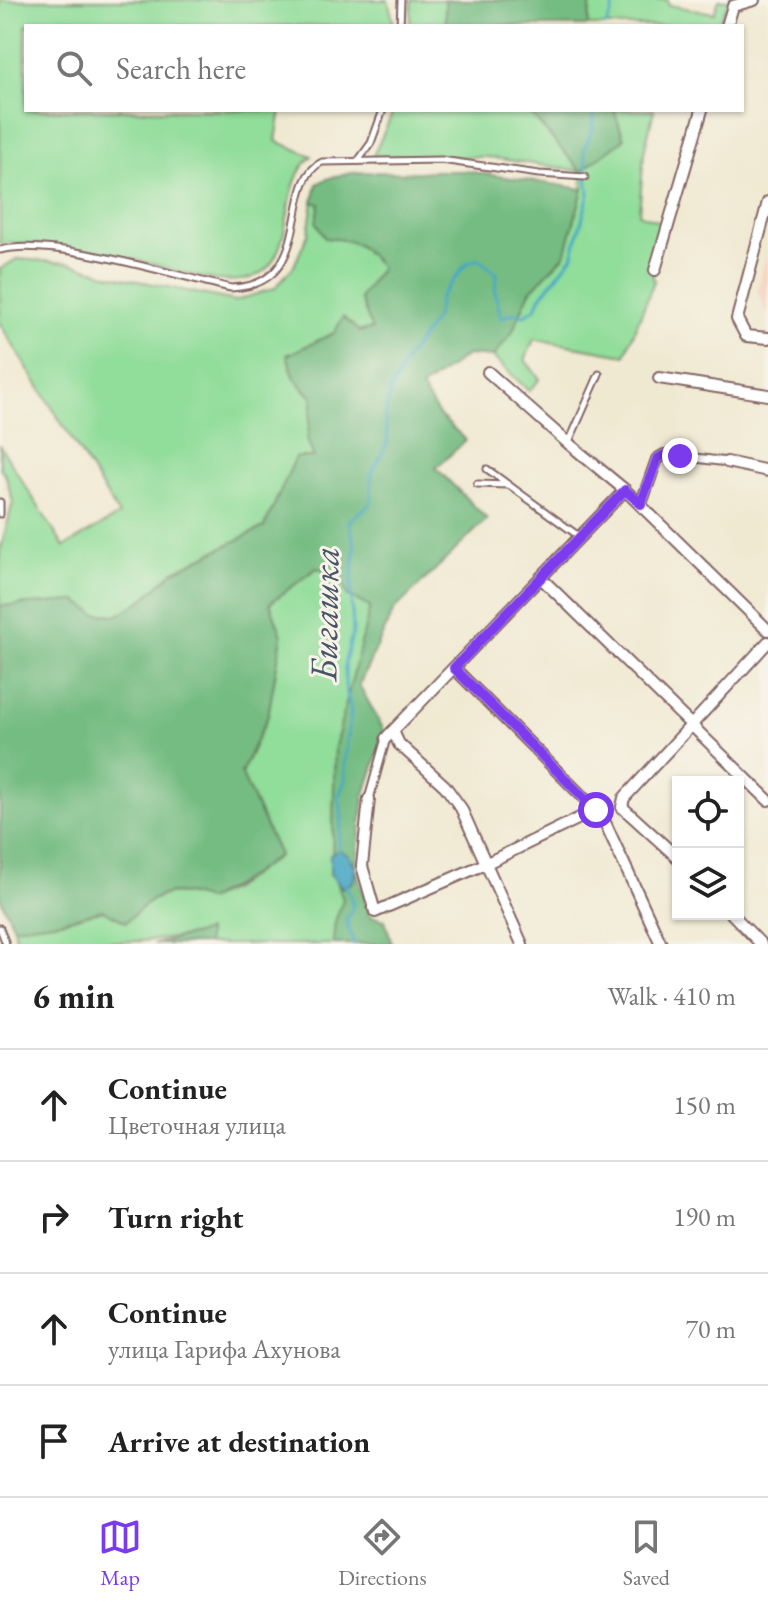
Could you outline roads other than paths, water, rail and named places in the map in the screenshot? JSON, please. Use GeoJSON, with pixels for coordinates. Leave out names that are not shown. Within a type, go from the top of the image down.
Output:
{"type":"FeatureCollection","features":[{"type":"Feature","properties":{"kind":"street"},"geometry":{"type":"LineString","coordinates":[[728,24],[733,6],[754,0]]}},
{"type":"Feature","properties":{"kind":"street"},"geometry":{"type":"LineString","coordinates":[[655,270],[701,112]]}},
{"type":"Feature","properties":{"kind":"street"},"geometry":{"type":"LineString","coordinates":[[764,335],[746,336],[737,319],[768,202]]}},
{"type":"Feature","properties":{"kind":"street"},"geometry":{"type":"LineString","coordinates":[[488,372],[641,504],[768,630]]}},
{"type":"Feature","properties":{"kind":"street"},"geometry":{"type":"LineString","coordinates":[[659,378],[768,395]]}},
{"type":"Feature","properties":{"kind":"street"},"geometry":{"type":"LineString","coordinates":[[641,504],[657,459],[664,455],[727,462],[768,471]]}},
{"type":"Feature","properties":{"kind":"street"},"geometry":{"type":"LineString","coordinates":[[622,807],[599,813],[375,912],[362,866],[369,799],[389,734],[625,490]]}},
{"type":"Feature","properties":{"kind":"street"},"geometry":{"type":"LineString","coordinates":[[541,578],[768,800]]}},
{"type":"Feature","properties":{"kind":"street"},"geometry":{"type":"LineString","coordinates":[[622,807],[624,798],[768,642]]}},
{"type":"Feature","properties":{"kind":"street"},"geometry":{"type":"LineString","coordinates":[[454,668],[599,813],[661,944]]}},
{"type":"Feature","properties":{"kind":"street"},"geometry":{"type":"LineString","coordinates":[[389,734],[445,786],[461,808],[522,944]]}},
{"type":"Feature","properties":{"kind":"street"},"geometry":{"type":"LineString","coordinates":[[622,807],[672,853]]}},
{"type":"Feature","properties":{"kind":"street"},"geometry":{"type":"LineString","coordinates":[[738,920],[761,944]]}},
{"type":"Feature","properties":{"kind":"lane"},"geometry":{"type":"LineString","coordinates":[[400,24],[401,0]]}},
{"type":"Feature","properties":{"kind":"lane"},"geometry":{"type":"LineString","coordinates":[[358,161],[371,143],[382,112]]}},
{"type":"Feature","properties":{"kind":"lane"},"geometry":{"type":"LineString","coordinates":[[0,250],[11,247],[65,251],[231,288],[251,287],[263,281],[286,252],[296,224],[304,182],[311,167],[322,162],[441,160],[539,174],[585,177]]}},
{"type":"Feature","properties":{"kind":"lane"},"geometry":{"type":"LineString","coordinates":[[568,443],[599,374]]}},
{"type":"Feature","properties":{"kind":"lane"},"geometry":{"type":"LineString","coordinates":[[487,469],[580,537]]}},
{"type":"Feature","properties":{"kind":"lane"},"geometry":{"type":"LineString","coordinates":[[477,484],[510,485]]}},
{"type":"Feature","properties":{"kind":"lane"},"geometry":{"type":"LineString","coordinates":[[0,502],[0,514]]}},
{"type":"Feature","properties":{"kind":"lane"},"geometry":{"type":"LineString","coordinates":[[0,928],[6,944]]}},
{"type":"Feature","properties":{"kind":"water"},"geometry":{"type":"Polygon","coordinates":[[[339,850],[348,855],[356,867],[353,882],[342,888],[330,874],[330,855],[339,850]]]}},
{"type":"Feature","properties":{"kind":"waterway","name":"Бигашка"},"geometry":{"type":"LineString","coordinates":[[607,24],[613,10],[613,0]]}},
{"type":"Feature","properties":{"kind":"waterway","name":"Бигашка"},"geometry":{"type":"LineString","coordinates":[[339,850],[342,818],[338,798],[345,781],[351,712],[345,685],[345,661],[353,631],[351,591],[355,547],[349,521],[371,503],[372,473],[388,442],[385,418],[391,389],[405,361],[436,317],[440,297],[467,263],[478,259],[497,274],[495,292],[501,318],[514,313],[525,315],[536,308],[540,298],[572,257],[589,194],[584,149],[593,128],[595,112]]}},
{"type":"Feature","properties":{"kind":"waterway","name":"Бигашка"},"geometry":{"type":"LineString","coordinates":[[346,884],[353,906],[346,920],[354,944]]}}]}
